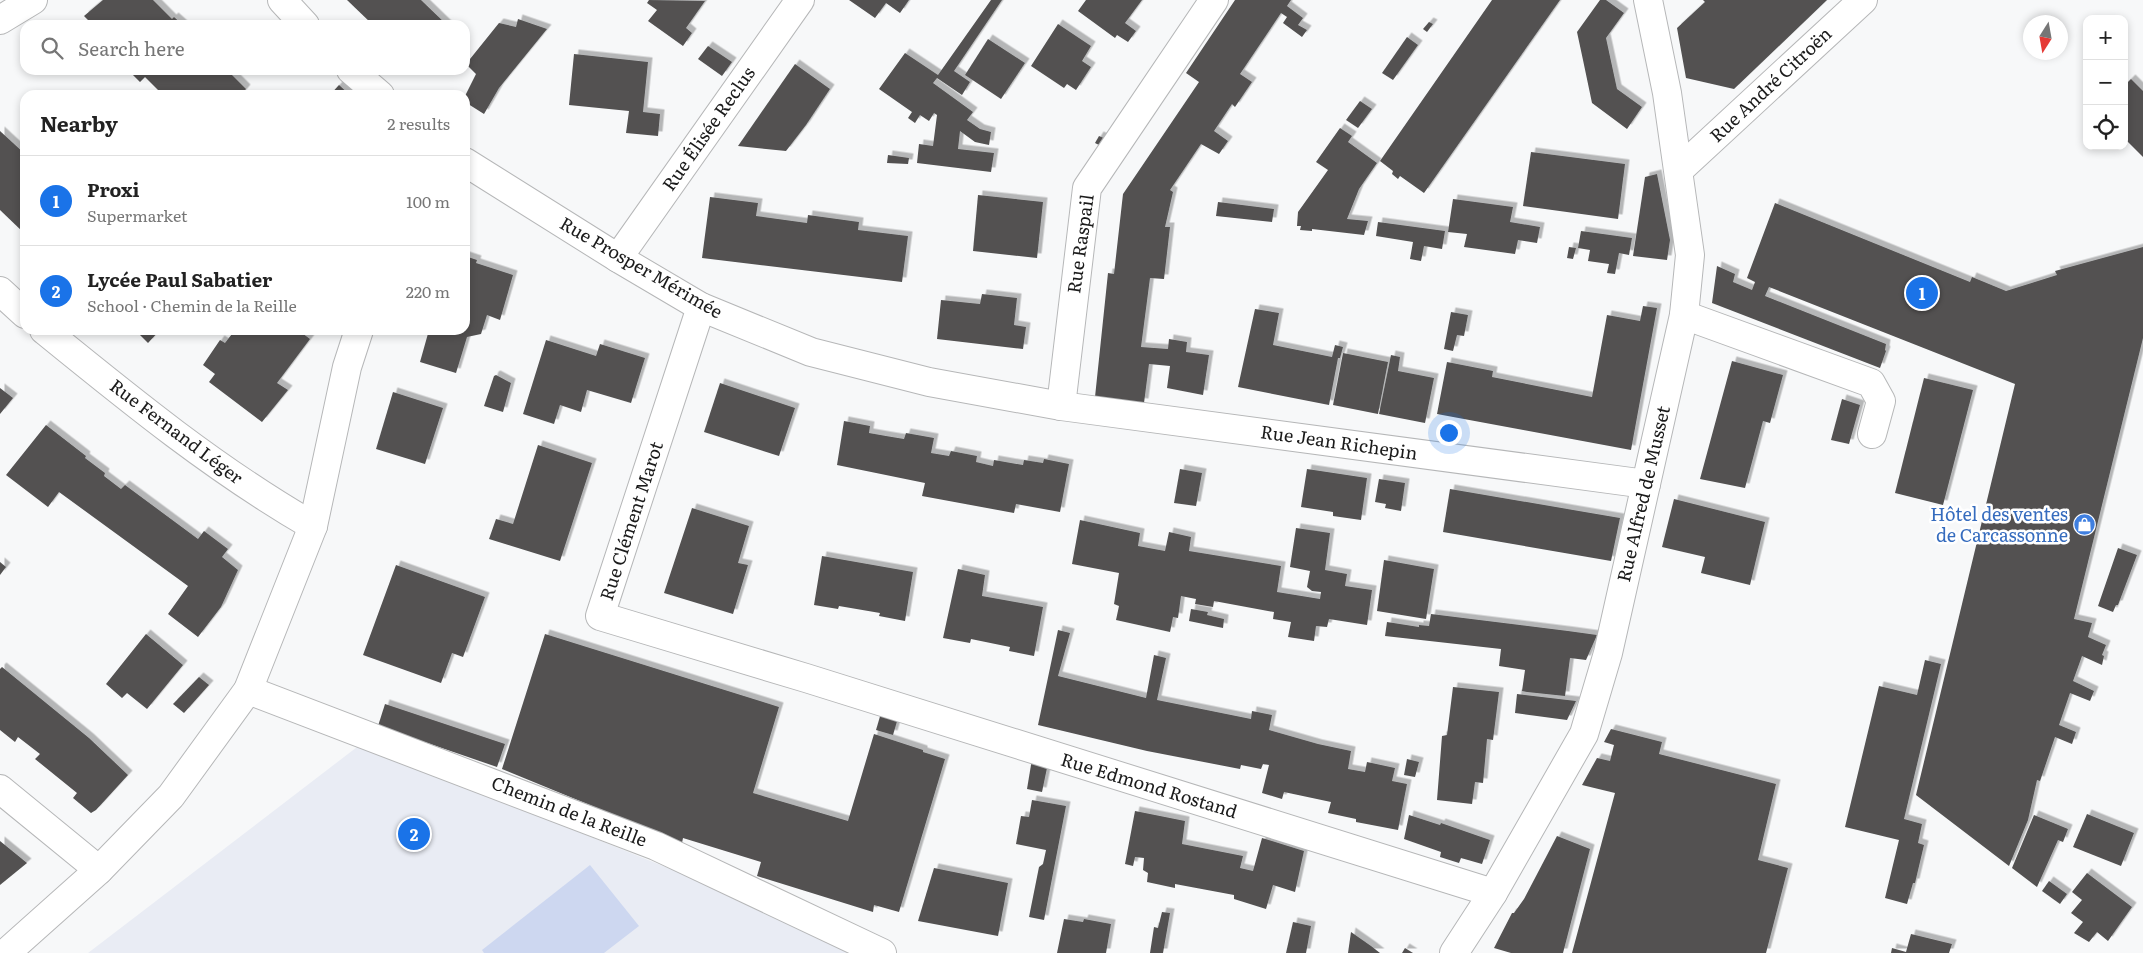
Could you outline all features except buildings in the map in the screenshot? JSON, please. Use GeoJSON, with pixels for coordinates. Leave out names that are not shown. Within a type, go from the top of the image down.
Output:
{"type":"FeatureCollection","features":[{"type":"Feature","properties":{"kind":"street"},"geometry":{"type":"LineString","coordinates":[[0,20],[33,0]]}},
{"type":"Feature","properties":{"kind":"street"},"geometry":{"type":"LineString","coordinates":[[282,0],[300,20]]}},
{"type":"Feature","properties":{"kind":"street","name":"Rue Élisée Reclus"},"geometry":{"type":"LineString","coordinates":[[618,258],[800,0]]}},
{"type":"Feature","properties":{"kind":"street","name":"Rue Raspail"},"geometry":{"type":"LineString","coordinates":[[1061,406],[1088,188],[1214,0]]}},
{"type":"Feature","properties":{"kind":"street","name":"Rue Alfred de Musset"},"geometry":{"type":"LineString","coordinates":[[1454,953],[1493,893],[1584,734],[1608,653],[1684,315],[1690,255],[1679,170],[1648,0]]}},
{"type":"Feature","properties":{"kind":"street","name":"Rue André Citroën"},"geometry":{"type":"LineString","coordinates":[[1679,170],[1863,0]]}},
{"type":"Feature","properties":{"kind":"street"},"geometry":{"type":"LineString","coordinates":[[357,75],[374,90]]}},
{"type":"Feature","properties":{"kind":"street","name":"Rue Prosper Mérimée"},"geometry":{"type":"LineString","coordinates":[[470,165],[618,258],[702,307],[811,352],[929,382],[1061,406]]}},
{"type":"Feature","properties":{"kind":"street"},"geometry":{"type":"LineString","coordinates":[[0,291],[20,309]]}},
{"type":"Feature","properties":{"kind":"street","name":"Rue Clément Marot"},"geometry":{"type":"LineString","coordinates":[[702,307],[600,616],[806,678]]}},
{"type":"Feature","properties":{"kind":"street"},"geometry":{"type":"LineString","coordinates":[[1684,315],[1871,383],[1880,401],[1872,434]]}},
{"type":"Feature","properties":{"kind":"street","name":"Rue Fernand Léger"},"geometry":{"type":"LineString","coordinates":[[50,335],[146,412],[265,499],[313,526]]}},
{"type":"Feature","properties":{"kind":"street"},"geometry":{"type":"LineString","coordinates":[[6,953],[99,870],[171,796],[248,690],[313,526],[347,367],[357,335]]}},
{"type":"Feature","properties":{"kind":"street","name":"Rue Jean Richepin"},"geometry":{"type":"LineString","coordinates":[[1061,406],[1646,484]]}},
{"type":"Feature","properties":{"kind":"street","name":"Rue Edmond Rostand"},"geometry":{"type":"LineString","coordinates":[[806,678],[1493,893]]}},
{"type":"Feature","properties":{"kind":"street","name":"Chemin de la Reille"},"geometry":{"type":"LineString","coordinates":[[248,690],[656,846],[882,953]]}},
{"type":"Feature","properties":{"kind":"street"},"geometry":{"type":"LineString","coordinates":[[0,789],[99,870]]}},
{"type":"Feature","properties":{"kind":"shaded area"},"geometry":{"type":"Polygon","coordinates":[[[361,744],[809,925],[867,953],[88,953],[361,744]]]}},
{"type":"Feature","properties":{"kind":"shaded area"},"geometry":{"type":"Polygon","coordinates":[[[590,865],[639,926],[604,953],[484,953],[482,950],[590,865]]]}},
{"type":"Feature","properties":{"kind":"place","name":"Proxi"},"geometry":{"type":"Point","coordinates":[1922,293]}},
{"type":"Feature","properties":{"kind":"place","name":"Hôtel des ventes de Carcassonne"},"geometry":{"type":"Point","coordinates":[2084,525]}},
{"type":"Feature","properties":{"kind":"place","name":"Lycée Paul Sabatier"},"geometry":{"type":"Point","coordinates":[414,834]}}]}
